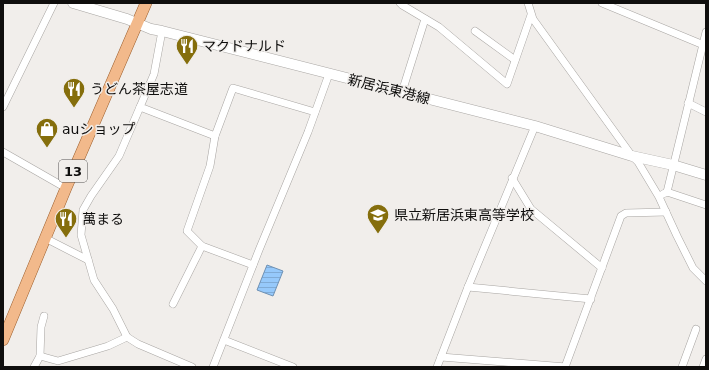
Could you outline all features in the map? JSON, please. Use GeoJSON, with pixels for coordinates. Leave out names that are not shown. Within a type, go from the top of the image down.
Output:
{"type":"FeatureCollection","features":[{"type":"Feature","properties":{"kind":"main road","name":"新居浜東港線"},"geometry":{"type":"LineString","coordinates":[[73,3],[127,19],[151,29],[535,126],[632,156],[673,165],[706,175]]}},
{"type":"Feature","properties":{"kind":"main road","name":"13"},"geometry":{"type":"LineString","coordinates":[[3,340],[66,188],[146,3]]}},
{"type":"Feature","properties":{"kind":"street"},"geometry":{"type":"LineString","coordinates":[[3,107],[54,3]]}},
{"type":"Feature","properties":{"kind":"street"},"geometry":{"type":"LineString","coordinates":[[400,3],[439,27],[507,84],[531,14]]}},
{"type":"Feature","properties":{"kind":"street"},"geometry":{"type":"LineString","coordinates":[[528,3],[533,19],[632,156],[638,162],[660,197],[692,268],[706,281]]}},
{"type":"Feature","properties":{"kind":"street"},"geometry":{"type":"LineString","coordinates":[[602,3],[704,46]]}},
{"type":"Feature","properties":{"kind":"street"},"geometry":{"type":"LineString","coordinates":[[402,92],[425,19]]}},
{"type":"Feature","properties":{"kind":"street"},"geometry":{"type":"LineString","coordinates":[[162,31],[154,74],[119,156],[83,210],[81,235],[94,280],[113,309],[127,337],[138,344],[192,367]]}},
{"type":"Feature","properties":{"kind":"street"},"geometry":{"type":"LineString","coordinates":[[475,31],[515,60]]}},
{"type":"Feature","properties":{"kind":"street"},"geometry":{"type":"LineString","coordinates":[[660,197],[667,192],[688,103],[704,46],[706,32]]}},
{"type":"Feature","properties":{"kind":"street"},"geometry":{"type":"LineString","coordinates":[[214,367],[330,74]]}},
{"type":"Feature","properties":{"kind":"street"},"geometry":{"type":"LineString","coordinates":[[254,265],[202,246],[187,231],[210,166],[215,136],[233,88],[315,112]]}},
{"type":"Feature","properties":{"kind":"street"},"geometry":{"type":"LineString","coordinates":[[688,103],[706,112]]}},
{"type":"Feature","properties":{"kind":"street"},"geometry":{"type":"LineString","coordinates":[[140,107],[215,136]]}},
{"type":"Feature","properties":{"kind":"street"},"geometry":{"type":"LineString","coordinates":[[437,367],[512,178],[535,126]]}},
{"type":"Feature","properties":{"kind":"street"},"geometry":{"type":"LineString","coordinates":[[3,152],[66,188]]}},
{"type":"Feature","properties":{"kind":"street"},"geometry":{"type":"LineString","coordinates":[[512,178],[531,209],[602,268]]}},
{"type":"Feature","properties":{"kind":"street"},"geometry":{"type":"LineString","coordinates":[[667,192],[706,205]]}},
{"type":"Feature","properties":{"kind":"street"},"geometry":{"type":"LineString","coordinates":[[441,357],[566,367],[621,216],[626,213],[666,212]]}},
{"type":"Feature","properties":{"kind":"street"},"geometry":{"type":"LineString","coordinates":[[45,238],[88,260]]}},
{"type":"Feature","properties":{"kind":"street"},"geometry":{"type":"LineString","coordinates":[[173,304],[202,246]]}},
{"type":"Feature","properties":{"kind":"street"},"geometry":{"type":"LineString","coordinates":[[468,287],[591,299]]}},
{"type":"Feature","properties":{"kind":"street"},"geometry":{"type":"LineString","coordinates":[[34,367],[40,356],[41,327],[44,316]]}},
{"type":"Feature","properties":{"kind":"street"},"geometry":{"type":"LineString","coordinates":[[682,367],[696,329]]}},
{"type":"Feature","properties":{"kind":"street"},"geometry":{"type":"LineString","coordinates":[[40,356],[58,361],[108,346],[127,337]]}},
{"type":"Feature","properties":{"kind":"street"},"geometry":{"type":"LineString","coordinates":[[224,340],[293,367]]}},
{"type":"Feature","properties":{"kind":"street"},"geometry":{"type":"LineString","coordinates":[[703,367],[706,359]]}},
{"type":"Feature","properties":{"kind":"water"},"geometry":{"type":"Polygon","coordinates":[[[267,265],[283,271],[273,296],[257,290],[267,265]]]}},
{"type":"Feature","properties":{"kind":"place","name":"マクドナルド"},"geometry":{"type":"Point","coordinates":[187,66]}},
{"type":"Feature","properties":{"kind":"place","name":"うどん茶屋志道"},"geometry":{"type":"Point","coordinates":[74,108]}},
{"type":"Feature","properties":{"kind":"place","name":"auショップ"},"geometry":{"type":"Point","coordinates":[47,148]}},
{"type":"Feature","properties":{"kind":"place","name":"県立新居浜東高等学校"},"geometry":{"type":"Point","coordinates":[378,234]}},
{"type":"Feature","properties":{"kind":"place","name":"萬まる"},"geometry":{"type":"Point","coordinates":[66,238]}}]}
